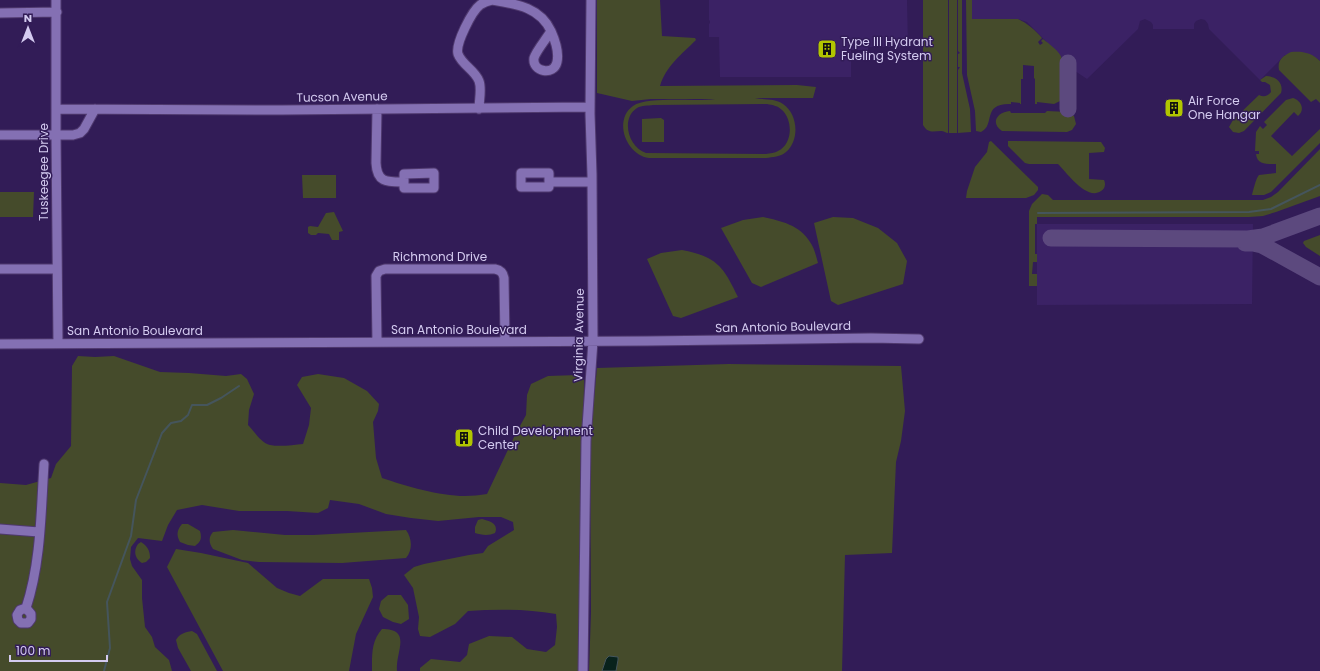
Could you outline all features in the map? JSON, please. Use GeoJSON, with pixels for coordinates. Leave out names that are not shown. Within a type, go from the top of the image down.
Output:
{"type":"FeatureCollection","features":[{"type":"Feature","properties":{"kind":"street","name":"Tuskeegee Drive"},"geometry":{"type":"LineString","coordinates":[[56,0],[58,343]]}},
{"type":"Feature","properties":{"kind":"street"},"geometry":{"type":"LineString","coordinates":[[479,109],[479,81],[460,59],[457,47],[461,37],[480,5],[486,1],[492,0],[528,8],[544,19],[551,31]]}},
{"type":"Feature","properties":{"kind":"street","name":"Virginia Avenue"},"geometry":{"type":"LineString","coordinates":[[584,671],[586,442],[593,341],[590,107],[591,0]]}},
{"type":"Feature","properties":{"kind":"street"},"geometry":{"type":"LineString","coordinates":[[0,13],[56,12]]}},
{"type":"Feature","properties":{"kind":"street","name":"Tucson Avenue"},"geometry":{"type":"LineString","coordinates":[[56,108],[282,110],[590,107]]}},
{"type":"Feature","properties":{"kind":"street"},"geometry":{"type":"LineString","coordinates":[[377,108],[377,174],[381,179],[387,181],[404,182]]}},
{"type":"Feature","properties":{"kind":"street"},"geometry":{"type":"LineString","coordinates":[[0,135],[80,133],[84,129],[95,109]]}},
{"type":"Feature","properties":{"kind":"street"},"geometry":{"type":"LineString","coordinates":[[549,182],[592,182]]}},
{"type":"Feature","properties":{"kind":"street"},"geometry":{"type":"LineString","coordinates":[[0,269],[57,269]]}},
{"type":"Feature","properties":{"kind":"street","name":"Richmond Drive"},"geometry":{"type":"LineString","coordinates":[[377,342],[376,276],[380,271],[385,269],[495,269],[500,271],[504,278],[505,342]]}},
{"type":"Feature","properties":{"kind":"street","name":"San Antonio Boulevard"},"geometry":{"type":"LineString","coordinates":[[0,344],[505,342],[871,338],[919,339]]}},
{"type":"Feature","properties":{"kind":"street"},"geometry":{"type":"LineString","coordinates":[[26,608],[32,590],[39,532],[44,464]]}},
{"type":"Feature","properties":{"kind":"street"},"geometry":{"type":"LineString","coordinates":[[0,529],[39,532]]}},
{"type":"Feature","properties":{"kind":"shaded area"},"geometry":{"type":"Polygon","coordinates":[[[709,0],[907,0],[908,47],[868,47],[868,50],[851,50],[851,77],[720,77],[719,37],[709,37],[709,0]]]}},
{"type":"Feature","properties":{"kind":"shaded area"},"geometry":{"type":"Polygon","coordinates":[[[972,0],[1320,0],[1320,61],[1318,59],[1285,55],[1260,80],[1209,29],[1205,20],[1201,19],[1196,21],[1194,24],[1194,29],[1153,29],[1151,22],[1145,19],[1140,21],[1138,29],[1087,79],[1075,71],[1027,22],[1018,19],[972,19],[972,0]]]}},
{"type":"Feature","properties":{"kind":"shaded area"},"geometry":{"type":"Polygon","coordinates":[[[1037,224],[1253,224],[1252,304],[1037,305],[1037,224]]]}},
{"type":"Feature","properties":{"kind":"shaded area"},"geometry":{"type":"Polygon","coordinates":[[[609,656],[618,657],[616,671],[602,671],[606,659],[609,656]]]}},
{"type":"Feature","properties":{"kind":"green space"},"geometry":{"type":"Polygon","coordinates":[[[597,0],[660,0],[662,36],[695,38],[696,40],[670,66],[660,86],[797,85],[816,87],[813,98],[755,98],[780,102],[788,108],[794,120],[795,134],[791,147],[781,155],[766,158],[649,158],[641,155],[634,151],[629,144],[623,128],[627,112],[633,106],[649,101],[660,100],[715,99],[651,99],[632,101],[597,93],[597,0]],[[767,104],[641,106],[632,113],[629,119],[629,133],[635,145],[646,153],[774,153],[783,148],[789,138],[790,126],[786,114],[782,110],[767,104]]]}},
{"type":"Feature","properties":{"kind":"green space"},"geometry":{"type":"Polygon","coordinates":[[[923,0],[948,0],[948,133],[942,131],[929,131],[923,125],[923,0]]]}},
{"type":"Feature","properties":{"kind":"green space"},"geometry":{"type":"Polygon","coordinates":[[[949,0],[957,0],[957,133],[949,133],[949,0]]]}},
{"type":"Feature","properties":{"kind":"green space"},"geometry":{"type":"Polygon","coordinates":[[[958,0],[962,0],[962,73],[970,109],[971,132],[958,133],[958,70],[960,67],[958,67],[958,54],[960,53],[958,51],[958,0]]]}},
{"type":"Feature","properties":{"kind":"green space"},"geometry":{"type":"Polygon","coordinates":[[[966,0],[972,0],[972,19],[1018,19],[1037,32],[1042,38],[1038,42],[1040,45],[1043,43],[1041,41],[1043,39],[1057,50],[1063,63],[1063,88],[1060,101],[1054,104],[1037,102],[1037,104],[1035,104],[1034,66],[1023,65],[1023,79],[1021,79],[1021,104],[1011,102],[1011,104],[996,107],[990,115],[988,125],[985,129],[981,132],[976,131],[975,111],[967,75],[966,0]]]}},
{"type":"Feature","properties":{"kind":"green space"},"geometry":{"type":"Polygon","coordinates":[[[1291,52],[1307,53],[1320,61],[1320,103],[1316,99],[1311,102],[1279,70],[1281,59],[1291,52]]]}},
{"type":"Feature","properties":{"kind":"green space"},"geometry":{"type":"Polygon","coordinates":[[[1266,76],[1273,77],[1280,83],[1282,89],[1281,93],[1244,131],[1239,133],[1233,132],[1229,127],[1233,120],[1259,95],[1265,96],[1271,92],[1270,85],[1260,80],[1266,76]]]}},
{"type":"Feature","properties":{"kind":"green space"},"geometry":{"type":"Polygon","coordinates":[[[1293,98],[1299,101],[1302,106],[1300,114],[1298,116],[1294,112],[1271,136],[1292,156],[1320,129],[1320,143],[1271,192],[1264,195],[1252,195],[1259,175],[1276,173],[1276,164],[1263,163],[1257,158],[1256,154],[1259,154],[1259,151],[1255,151],[1256,132],[1260,126],[1263,129],[1267,125],[1264,122],[1286,100],[1293,98]]]}},
{"type":"Feature","properties":{"kind":"green space"},"geometry":{"type":"Polygon","coordinates":[[[1010,111],[1011,113],[1045,113],[1047,111],[1068,112],[1074,116],[1076,124],[1072,130],[1067,132],[1002,131],[996,125],[997,118],[1002,113],[1010,111]]]}},
{"type":"Feature","properties":{"kind":"green space"},"geometry":{"type":"Polygon","coordinates":[[[661,118],[664,120],[664,142],[642,142],[642,119],[661,118]]]}},
{"type":"Feature","properties":{"kind":"green space"},"geometry":{"type":"Polygon","coordinates":[[[991,141],[1038,187],[1038,190],[1034,195],[1026,198],[966,198],[975,167],[987,152],[989,142],[991,141]]]}},
{"type":"Feature","properties":{"kind":"green space"},"geometry":{"type":"Polygon","coordinates":[[[1008,141],[1101,142],[1105,148],[1104,152],[1089,153],[1089,179],[1104,180],[1104,188],[1096,193],[1084,189],[1078,185],[1058,164],[1025,163],[1008,146],[1008,141]]]}},
{"type":"Feature","properties":{"kind":"green space"},"geometry":{"type":"Polygon","coordinates":[[[1320,149],[1320,196],[1263,216],[1037,217],[1037,224],[1035,224],[1035,254],[1037,254],[1037,262],[1033,262],[1032,274],[1037,274],[1037,286],[1029,286],[1029,211],[1032,204],[1042,194],[1048,195],[1053,200],[1263,200],[1278,192],[1320,149]]]}},
{"type":"Feature","properties":{"kind":"green space"},"geometry":{"type":"Polygon","coordinates":[[[302,175],[336,175],[336,198],[303,198],[302,175]]]}},
{"type":"Feature","properties":{"kind":"green space"},"geometry":{"type":"Polygon","coordinates":[[[0,192],[34,192],[33,217],[0,217],[0,192]]]}},
{"type":"Feature","properties":{"kind":"green space"},"geometry":{"type":"Polygon","coordinates":[[[334,212],[343,231],[339,232],[339,240],[332,240],[329,234],[318,233],[316,235],[311,235],[308,233],[308,227],[318,227],[326,213],[334,212]]]}},
{"type":"Feature","properties":{"kind":"green space"},"geometry":{"type":"Polygon","coordinates":[[[763,217],[783,222],[801,231],[811,244],[818,263],[761,287],[752,283],[721,228],[743,220],[763,217]]]}},
{"type":"Feature","properties":{"kind":"green space"},"geometry":{"type":"Polygon","coordinates":[[[833,217],[853,218],[878,228],[897,243],[907,261],[903,284],[838,305],[831,301],[814,223],[833,217]]]}},
{"type":"Feature","properties":{"kind":"green space"},"geometry":{"type":"Polygon","coordinates":[[[1320,235],[1320,256],[1306,247],[1303,243],[1304,241],[1320,235]]]}},
{"type":"Feature","properties":{"kind":"green space"},"geometry":{"type":"Polygon","coordinates":[[[682,250],[703,256],[718,264],[728,278],[738,297],[681,318],[673,316],[647,259],[661,253],[682,250]]]}},
{"type":"Feature","properties":{"kind":"green space"},"geometry":{"type":"Polygon","coordinates":[[[78,356],[114,356],[160,372],[226,376],[241,374],[247,379],[254,394],[249,410],[248,425],[264,442],[274,446],[303,444],[309,425],[311,408],[297,385],[302,377],[318,374],[344,378],[367,391],[379,404],[378,411],[373,422],[376,458],[382,478],[412,487],[455,496],[487,494],[526,415],[527,395],[531,384],[548,376],[578,375],[584,380],[581,671],[420,671],[420,668],[431,659],[460,662],[467,655],[469,644],[489,636],[512,637],[527,649],[546,652],[555,645],[557,627],[556,614],[523,610],[468,611],[455,624],[430,637],[420,636],[418,629],[419,617],[413,588],[404,575],[414,567],[424,564],[483,553],[488,546],[514,530],[513,522],[501,517],[479,517],[438,521],[411,518],[386,514],[359,504],[330,500],[328,508],[318,513],[287,511],[239,511],[202,505],[177,510],[168,525],[162,541],[138,538],[131,547],[130,559],[132,566],[142,580],[145,627],[152,637],[155,647],[169,660],[172,671],[0,671],[0,483],[26,485],[51,478],[56,464],[71,446],[72,366],[78,356]]]}},
{"type":"Feature","properties":{"kind":"green space"},"geometry":{"type":"Polygon","coordinates":[[[729,364],[901,366],[905,411],[901,441],[896,462],[892,553],[845,555],[842,671],[589,671],[591,612],[590,438],[597,368],[729,364]]]}},
{"type":"Feature","properties":{"kind":"green space"},"geometry":{"type":"Polygon","coordinates":[[[482,519],[495,525],[495,533],[485,535],[475,533],[475,527],[478,520],[482,519]]]}},
{"type":"Feature","properties":{"kind":"green space"},"geometry":{"type":"Polygon","coordinates":[[[182,524],[188,524],[200,531],[201,536],[199,543],[195,546],[180,542],[178,533],[182,524]]]}},
{"type":"Feature","properties":{"kind":"green space"},"geometry":{"type":"Polygon","coordinates":[[[233,530],[285,535],[313,535],[406,530],[411,548],[406,558],[342,563],[259,562],[242,560],[213,549],[210,536],[213,532],[233,530]]]}},
{"type":"Feature","properties":{"kind":"green space"},"geometry":{"type":"Polygon","coordinates":[[[141,542],[148,548],[150,558],[146,562],[142,563],[138,559],[135,552],[136,547],[141,542]]]}},
{"type":"Feature","properties":{"kind":"green space"},"geometry":{"type":"Polygon","coordinates":[[[176,549],[248,563],[277,588],[300,596],[323,579],[369,579],[373,597],[356,634],[349,671],[223,671],[167,567],[176,549]]]}},
{"type":"Feature","properties":{"kind":"green space"},"geometry":{"type":"Polygon","coordinates":[[[388,595],[401,595],[408,605],[409,619],[401,624],[383,617],[379,609],[381,601],[388,595]]]}},
{"type":"Feature","properties":{"kind":"green space"},"geometry":{"type":"Polygon","coordinates":[[[382,629],[391,630],[397,633],[400,637],[397,671],[372,671],[372,654],[374,644],[382,629]]]}},
{"type":"Feature","properties":{"kind":"green space"},"geometry":{"type":"Polygon","coordinates":[[[192,631],[197,634],[217,671],[191,671],[178,648],[176,640],[182,634],[192,631]]]}},
{"type":"Feature","properties":{"kind":"waterway"},"geometry":{"type":"LineString","coordinates":[[1038,213],[1249,212],[1271,209],[1320,185]]}},
{"type":"Feature","properties":{"kind":"waterway"},"geometry":{"type":"LineString","coordinates":[[104,671],[110,648],[107,602],[131,536],[136,500],[162,433],[171,423],[181,421],[188,415],[192,405],[207,405],[239,386]]}},
{"type":"Feature","properties":{"kind":"taxiway"},"geometry":{"type":"LineString","coordinates":[[1068,63],[1068,109]]}},
{"type":"Feature","properties":{"kind":"taxiway"},"geometry":{"type":"LineString","coordinates":[[1051,238],[1248,239],[1263,237],[1320,216]]}},
{"type":"Feature","properties":{"kind":"taxiway"},"geometry":{"type":"LineString","coordinates":[[1245,243],[1262,245],[1320,277]]}},
{"type":"Feature","properties":{"kind":"place","name":"Type III Hydrant Fueling System"},"geometry":{"type":"Point","coordinates":[827,49]}},
{"type":"Feature","properties":{"kind":"place","name":"Air Force One Hangar"},"geometry":{"type":"Point","coordinates":[1174,108]}},
{"type":"Feature","properties":{"kind":"place","name":"Child Development Center"},"geometry":{"type":"Point","coordinates":[464,438]}}]}
